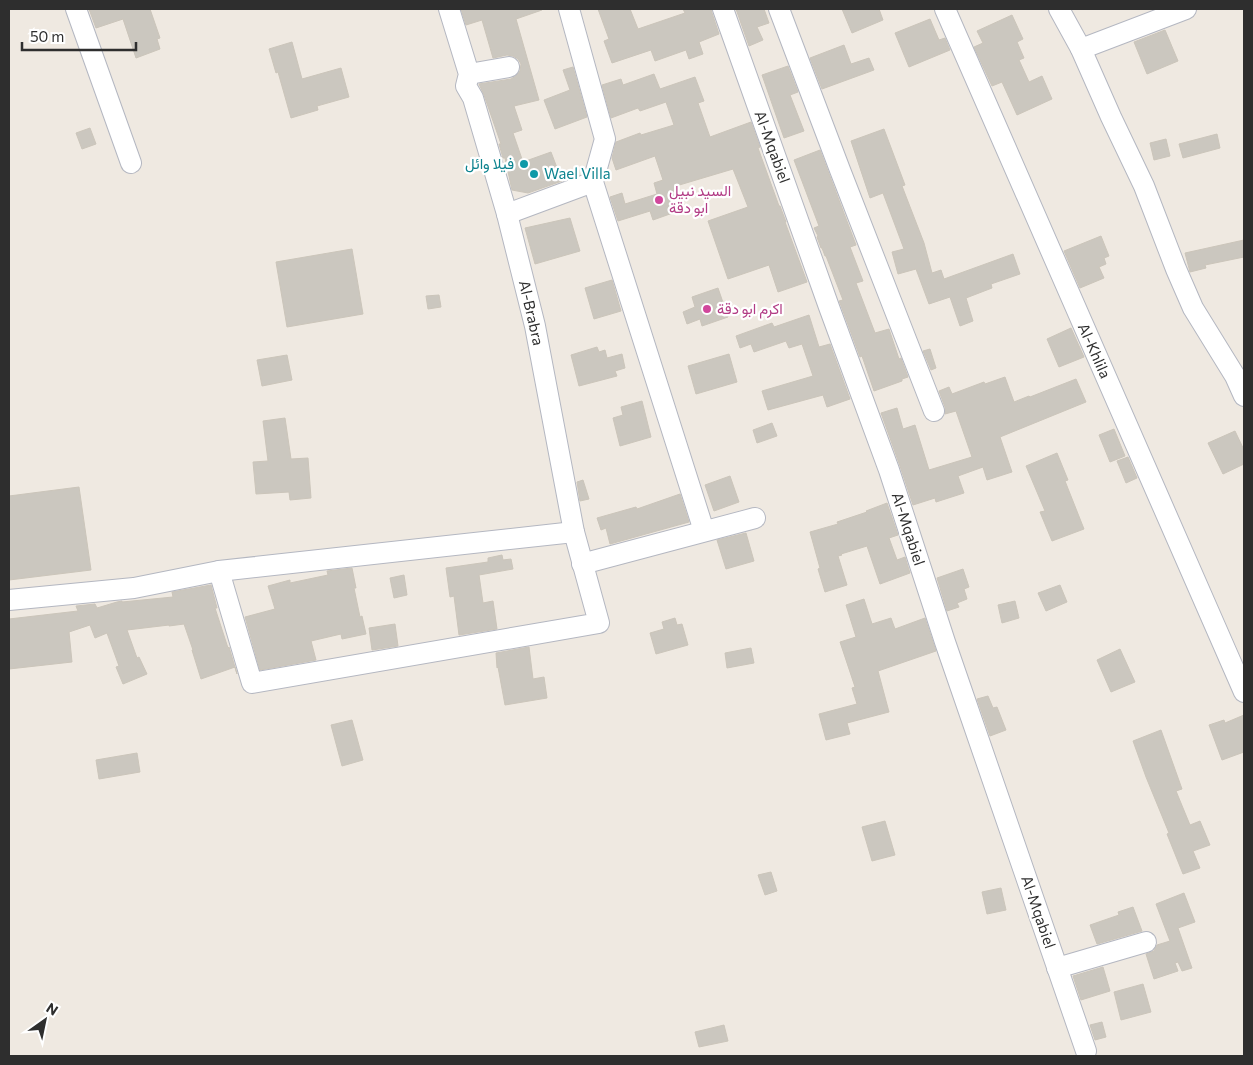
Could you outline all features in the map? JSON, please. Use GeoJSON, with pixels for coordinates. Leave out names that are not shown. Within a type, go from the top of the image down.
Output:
{"type":"FeatureCollection","features":[{"type":"Feature","properties":{"kind":"street"},"geometry":{"type":"LineString","coordinates":[[76,9],[131,163]]}},
{"type":"Feature","properties":{"kind":"street","name":"Al-Brabra"},"geometry":{"type":"LineString","coordinates":[[219,571],[252,682],[599,623],[574,532],[535,326],[507,214],[473,98],[466,86],[469,74],[449,9]]}},
{"type":"Feature","properties":{"kind":"street"},"geometry":{"type":"LineString","coordinates":[[569,9],[605,139],[593,182],[704,531]]}},
{"type":"Feature","properties":{"kind":"street","name":"Al-Mqabiel"},"geometry":{"type":"LineString","coordinates":[[723,9],[889,470],[948,652],[1086,1051]]}},
{"type":"Feature","properties":{"kind":"street"},"geometry":{"type":"LineString","coordinates":[[779,9],[934,411]]}},
{"type":"Feature","properties":{"kind":"street","name":"Al-Khlila"},"geometry":{"type":"LineString","coordinates":[[945,9],[1244,692]]}},
{"type":"Feature","properties":{"kind":"street"},"geometry":{"type":"LineString","coordinates":[[1059,9],[1081,49],[1144,186],[1192,308],[1235,376],[1244,396]]}},
{"type":"Feature","properties":{"kind":"street"},"geometry":{"type":"LineString","coordinates":[[1081,49],[1186,9]]}},
{"type":"Feature","properties":{"kind":"street"},"geometry":{"type":"LineString","coordinates":[[469,74],[510,67]]}},
{"type":"Feature","properties":{"kind":"street"},"geometry":{"type":"LineString","coordinates":[[507,214],[593,182]]}},
{"type":"Feature","properties":{"kind":"street"},"geometry":{"type":"LineString","coordinates":[[582,564],[755,518]]}},
{"type":"Feature","properties":{"kind":"street"},"geometry":{"type":"LineString","coordinates":[[9,600],[134,588],[219,571],[574,532]]}},
{"type":"Feature","properties":{"kind":"street"},"geometry":{"type":"LineString","coordinates":[[1057,968],[1146,942]]}},
{"type":"Feature","properties":{"kind":"building"},"geometry":{"type":"Polygon","coordinates":[[[89,9],[150,9],[160,38],[157,39],[160,49],[136,58],[123,19],[96,28],[89,9]]]}},
{"type":"Feature","properties":{"kind":"building"},"geometry":{"type":"Polygon","coordinates":[[[461,9],[542,10],[516,19],[539,100],[514,106],[522,130],[513,133],[523,162],[551,152],[562,181],[528,193],[512,190],[505,158],[503,158],[499,144],[501,144],[479,84],[511,79],[520,71],[521,64],[513,56],[507,55],[493,58],[482,20],[466,25],[461,9]]]}},
{"type":"Feature","properties":{"kind":"building"},"geometry":{"type":"Polygon","coordinates":[[[598,9],[630,9],[638,29],[685,13],[683,9],[711,9],[719,34],[699,42],[703,54],[689,59],[686,50],[655,61],[651,50],[612,63],[604,41],[609,39],[598,9]]]}},
{"type":"Feature","properties":{"kind":"building"},"geometry":{"type":"Polygon","coordinates":[[[736,9],[764,9],[769,23],[757,27],[763,40],[749,46],[736,9]]]}},
{"type":"Feature","properties":{"kind":"building"},"geometry":{"type":"Polygon","coordinates":[[[842,9],[879,9],[883,20],[852,33],[842,9]]]}},
{"type":"Feature","properties":{"kind":"building"},"geometry":{"type":"Polygon","coordinates":[[[1012,15],[1023,39],[1017,42],[1024,58],[1019,60],[1029,82],[1042,76],[1052,99],[1017,115],[1002,82],[992,86],[974,47],[983,43],[977,31],[1012,15]]]}},
{"type":"Feature","properties":{"kind":"building"},"geometry":{"type":"Polygon","coordinates":[[[930,19],[939,40],[945,38],[950,50],[909,67],[895,33],[930,19]]]}},
{"type":"Feature","properties":{"kind":"building"},"geometry":{"type":"Polygon","coordinates":[[[1165,30],[1178,61],[1147,74],[1134,42],[1165,30]]]}},
{"type":"Feature","properties":{"kind":"building"},"geometry":{"type":"Polygon","coordinates":[[[292,42],[302,79],[341,68],[349,97],[317,106],[318,110],[291,118],[278,72],[276,73],[269,49],[292,42]]]}},
{"type":"Feature","properties":{"kind":"building"},"geometry":{"type":"Polygon","coordinates":[[[844,45],[851,64],[869,58],[874,70],[822,89],[810,58],[844,45]]]}},
{"type":"Feature","properties":{"kind":"building"},"geometry":{"type":"Polygon","coordinates":[[[788,66],[798,92],[790,95],[804,131],[784,138],[762,75],[788,66]]]}},
{"type":"Feature","properties":{"kind":"building"},"geometry":{"type":"Polygon","coordinates":[[[573,67],[587,117],[555,129],[544,100],[570,90],[563,70],[573,67]]]}},
{"type":"Feature","properties":{"kind":"building"},"geometry":{"type":"Polygon","coordinates":[[[654,74],[660,89],[695,77],[704,101],[698,103],[710,137],[751,122],[760,147],[758,148],[807,282],[778,292],[769,265],[728,279],[708,221],[748,207],[733,169],[676,186],[684,209],[653,220],[650,211],[618,221],[610,197],[622,193],[625,204],[657,194],[654,183],[663,180],[655,156],[616,170],[612,158],[616,142],[640,133],[641,135],[674,125],[666,102],[640,111],[638,108],[611,118],[602,85],[621,79],[623,85],[654,74]]]}},
{"type":"Feature","properties":{"kind":"building"},"geometry":{"type":"Polygon","coordinates":[[[90,128],[96,144],[82,149],[76,133],[90,128]]]}},
{"type":"Feature","properties":{"kind":"building"},"geometry":{"type":"Polygon","coordinates":[[[884,129],[905,185],[902,186],[924,243],[932,273],[941,270],[944,279],[1013,254],[1020,274],[991,284],[992,288],[966,298],[973,321],[960,326],[950,297],[929,304],[916,269],[898,274],[892,252],[904,249],[883,193],[870,198],[851,141],[884,129]]]}},
{"type":"Feature","properties":{"kind":"building"},"geometry":{"type":"Polygon","coordinates":[[[1217,134],[1220,148],[1183,158],[1179,144],[1217,134]]]}},
{"type":"Feature","properties":{"kind":"building"},"geometry":{"type":"Polygon","coordinates":[[[1166,139],[1170,156],[1154,160],[1150,143],[1166,139]]]}},
{"type":"Feature","properties":{"kind":"building"},"geometry":{"type":"Polygon","coordinates":[[[820,150],[856,245],[850,247],[863,281],[856,283],[875,333],[889,329],[899,359],[901,358],[908,377],[874,391],[862,356],[860,357],[839,301],[843,300],[817,237],[814,228],[819,226],[794,160],[820,150]]]}},
{"type":"Feature","properties":{"kind":"building"},"geometry":{"type":"Polygon","coordinates":[[[570,218],[580,251],[535,264],[525,228],[570,218]]]}},
{"type":"Feature","properties":{"kind":"building"},"geometry":{"type":"Polygon","coordinates":[[[1101,236],[1109,256],[1104,258],[1106,264],[1099,267],[1104,278],[1080,288],[1064,251],[1101,236]]]}},
{"type":"Feature","properties":{"kind":"building"},"geometry":{"type":"Polygon","coordinates":[[[1244,240],[1244,257],[1205,265],[1206,268],[1190,272],[1185,253],[1244,240]]]}},
{"type":"Feature","properties":{"kind":"building"},"geometry":{"type":"Polygon","coordinates":[[[352,249],[363,314],[287,327],[276,262],[352,249]]]}},
{"type":"Feature","properties":{"kind":"building"},"geometry":{"type":"Polygon","coordinates":[[[612,280],[621,311],[594,319],[585,288],[612,280]]]}},
{"type":"Feature","properties":{"kind":"building"},"geometry":{"type":"Polygon","coordinates":[[[718,288],[728,317],[702,326],[700,319],[687,324],[683,312],[695,307],[692,297],[718,288]]]}},
{"type":"Feature","properties":{"kind":"building"},"geometry":{"type":"Polygon","coordinates":[[[439,295],[441,307],[428,309],[426,296],[439,295]]]}},
{"type":"Feature","properties":{"kind":"building"},"geometry":{"type":"Polygon","coordinates":[[[809,315],[819,347],[830,344],[850,399],[827,407],[823,395],[768,410],[762,391],[813,376],[802,344],[789,348],[786,341],[754,352],[751,344],[740,348],[736,336],[772,323],[774,327],[809,315]]]}},
{"type":"Feature","properties":{"kind":"building"},"geometry":{"type":"Polygon","coordinates":[[[1071,328],[1084,357],[1059,367],[1047,339],[1071,328]]]}},
{"type":"Feature","properties":{"kind":"building"},"geometry":{"type":"Polygon","coordinates":[[[597,347],[599,352],[605,350],[607,358],[622,354],[625,368],[615,371],[617,376],[579,386],[571,355],[597,347]]]}},
{"type":"Feature","properties":{"kind":"building"},"geometry":{"type":"Polygon","coordinates":[[[930,349],[936,368],[931,370],[923,351],[930,349]]]}},
{"type":"Feature","properties":{"kind":"building"},"geometry":{"type":"Polygon","coordinates":[[[729,354],[737,382],[696,394],[688,366],[729,354]]]}},
{"type":"Feature","properties":{"kind":"building"},"geometry":{"type":"Polygon","coordinates":[[[287,355],[292,380],[262,386],[257,360],[287,355]]]}},
{"type":"Feature","properties":{"kind":"building"},"geometry":{"type":"Polygon","coordinates":[[[1005,377],[1014,402],[1076,379],[1086,402],[1000,437],[1012,472],[987,480],[983,467],[958,476],[964,493],[936,502],[935,498],[913,505],[881,413],[897,408],[903,429],[915,425],[929,470],[972,457],[956,411],[945,414],[945,407],[939,391],[949,387],[952,394],[984,382],[985,384],[1005,377]]]}},
{"type":"Feature","properties":{"kind":"building"},"geometry":{"type":"Polygon","coordinates":[[[642,401],[651,437],[620,446],[613,418],[623,415],[621,407],[642,401]]]}},
{"type":"Feature","properties":{"kind":"building"},"geometry":{"type":"Polygon","coordinates":[[[285,418],[291,459],[308,458],[311,498],[290,500],[289,492],[256,494],[253,462],[268,461],[263,421],[285,418]]]}},
{"type":"Feature","properties":{"kind":"building"},"geometry":{"type":"Polygon","coordinates":[[[772,423],[777,436],[757,443],[753,430],[772,423]]]}},
{"type":"Feature","properties":{"kind":"building"},"geometry":{"type":"Polygon","coordinates":[[[1114,429],[1125,456],[1110,462],[1099,435],[1114,429]]]}},
{"type":"Feature","properties":{"kind":"building"},"geometry":{"type":"Polygon","coordinates":[[[1235,431],[1244,450],[1244,464],[1223,474],[1208,443],[1235,431]]]}},
{"type":"Feature","properties":{"kind":"building"},"geometry":{"type":"Polygon","coordinates":[[[1057,453],[1068,480],[1065,481],[1084,529],[1052,541],[1040,512],[1045,511],[1026,466],[1057,453]]]}},
{"type":"Feature","properties":{"kind":"building"},"geometry":{"type":"Polygon","coordinates":[[[1128,457],[1137,478],[1126,483],[1117,461],[1128,457]]]}},
{"type":"Feature","properties":{"kind":"building"},"geometry":{"type":"Polygon","coordinates":[[[730,476],[739,502],[714,511],[705,485],[730,476]]]}},
{"type":"Feature","properties":{"kind":"building"},"geometry":{"type":"Polygon","coordinates":[[[583,480],[589,499],[580,501],[577,482],[583,480]]]}},
{"type":"Feature","properties":{"kind":"building"},"geometry":{"type":"Polygon","coordinates":[[[79,487],[91,570],[9,580],[9,496],[79,487]]]}},
{"type":"Feature","properties":{"kind":"building"},"geometry":{"type":"Polygon","coordinates":[[[680,494],[689,522],[610,544],[606,528],[601,530],[597,518],[636,507],[637,509],[680,494]]]}},
{"type":"Feature","properties":{"kind":"building"},"geometry":{"type":"Polygon","coordinates":[[[887,503],[898,535],[889,538],[897,560],[905,557],[910,573],[880,584],[867,546],[838,556],[847,585],[825,592],[810,532],[838,524],[837,522],[887,503]]]}},
{"type":"Feature","properties":{"kind":"building"},"geometry":{"type":"Polygon","coordinates":[[[746,533],[754,561],[726,569],[717,540],[746,533]]]}},
{"type":"Feature","properties":{"kind":"building"},"geometry":{"type":"Polygon","coordinates":[[[502,555],[503,560],[511,559],[513,569],[479,575],[483,603],[493,601],[497,629],[459,635],[454,596],[450,597],[446,568],[488,562],[488,558],[502,555]]]}},
{"type":"Feature","properties":{"kind":"building"},"geometry":{"type":"Polygon","coordinates":[[[352,568],[360,617],[362,616],[366,634],[342,639],[341,634],[311,641],[316,660],[260,670],[245,617],[275,609],[268,586],[290,580],[290,583],[328,575],[327,571],[352,568]]]}},
{"type":"Feature","properties":{"kind":"building"},"geometry":{"type":"Polygon","coordinates":[[[963,569],[969,587],[964,589],[967,599],[957,603],[959,607],[947,611],[937,578],[963,569]]]}},
{"type":"Feature","properties":{"kind":"building"},"geometry":{"type":"Polygon","coordinates":[[[404,575],[407,595],[394,598],[390,578],[404,575]]]}},
{"type":"Feature","properties":{"kind":"building"},"geometry":{"type":"Polygon","coordinates":[[[211,585],[217,608],[215,608],[235,667],[201,679],[184,624],[127,630],[137,658],[139,657],[147,674],[123,684],[116,667],[119,666],[107,633],[95,638],[90,625],[69,632],[72,662],[9,669],[9,619],[78,611],[76,606],[95,604],[97,608],[122,601],[173,597],[172,592],[211,585]]]}},
{"type":"Feature","properties":{"kind":"building"},"geometry":{"type":"Polygon","coordinates":[[[1060,585],[1067,602],[1046,611],[1038,593],[1060,585]]]}},
{"type":"Feature","properties":{"kind":"building"},"geometry":{"type":"Polygon","coordinates":[[[864,599],[872,624],[891,618],[895,629],[925,618],[936,651],[878,671],[889,712],[847,723],[850,734],[826,740],[819,714],[857,704],[852,688],[855,687],[840,642],[856,637],[846,605],[864,599]]]}},
{"type":"Feature","properties":{"kind":"building"},"geometry":{"type":"Polygon","coordinates":[[[1015,601],[1019,618],[1002,623],[998,605],[1015,601]]]}},
{"type":"Feature","properties":{"kind":"building"},"geometry":{"type":"Polygon","coordinates":[[[675,618],[677,625],[682,624],[688,645],[656,654],[650,633],[664,629],[662,622],[675,618]]]}},
{"type":"Feature","properties":{"kind":"building"},"geometry":{"type":"Polygon","coordinates":[[[395,624],[398,646],[372,650],[369,628],[395,624]]]}},
{"type":"Feature","properties":{"kind":"building"},"geometry":{"type":"Polygon","coordinates":[[[529,647],[533,679],[544,677],[547,698],[505,705],[497,668],[496,653],[529,647]]]}},
{"type":"Feature","properties":{"kind":"building"},"geometry":{"type":"Polygon","coordinates":[[[751,648],[754,663],[727,668],[725,653],[751,648]]]}},
{"type":"Feature","properties":{"kind":"building"},"geometry":{"type":"Polygon","coordinates":[[[1120,649],[1135,682],[1111,692],[1097,660],[1120,649]]]}},
{"type":"Feature","properties":{"kind":"building"},"geometry":{"type":"Polygon","coordinates":[[[988,696],[993,708],[997,707],[1006,730],[990,736],[977,699],[988,696]]]}},
{"type":"Feature","properties":{"kind":"building"},"geometry":{"type":"Polygon","coordinates":[[[1244,715],[1244,752],[1222,760],[1209,725],[1224,720],[1225,723],[1244,715]]]}},
{"type":"Feature","properties":{"kind":"building"},"geometry":{"type":"Polygon","coordinates":[[[352,720],[363,760],[342,766],[331,725],[352,720]]]}},
{"type":"Feature","properties":{"kind":"building"},"geometry":{"type":"Polygon","coordinates":[[[1161,730],[1182,789],[1176,791],[1190,825],[1200,821],[1210,845],[1193,851],[1200,868],[1183,874],[1133,741],[1161,730]]]}},
{"type":"Feature","properties":{"kind":"building"},"geometry":{"type":"Polygon","coordinates":[[[137,753],[140,772],[99,779],[96,760],[137,753]]]}},
{"type":"Feature","properties":{"kind":"building"},"geometry":{"type":"Polygon","coordinates":[[[885,821],[895,855],[872,861],[862,827],[885,821]]]}},
{"type":"Feature","properties":{"kind":"building"},"geometry":{"type":"Polygon","coordinates":[[[771,872],[777,891],[765,895],[758,875],[771,872]]]}},
{"type":"Feature","properties":{"kind":"building"},"geometry":{"type":"Polygon","coordinates":[[[1001,888],[1006,910],[987,914],[982,892],[1001,888]]]}},
{"type":"Feature","properties":{"kind":"building"},"geometry":{"type":"Polygon","coordinates":[[[1184,893],[1195,922],[1178,928],[1192,968],[1182,971],[1178,962],[1175,963],[1178,971],[1154,979],[1146,954],[1154,951],[1157,945],[1170,941],[1156,904],[1184,893]]]}},
{"type":"Feature","properties":{"kind":"building"},"geometry":{"type":"Polygon","coordinates":[[[1133,907],[1142,931],[1097,944],[1090,925],[1119,915],[1118,912],[1133,907]]]}},
{"type":"Feature","properties":{"kind":"building"},"geometry":{"type":"Polygon","coordinates":[[[1103,967],[1110,991],[1081,1000],[1073,976],[1103,967]]]}},
{"type":"Feature","properties":{"kind":"building"},"geometry":{"type":"Polygon","coordinates":[[[1143,984],[1151,1012],[1121,1020],[1114,992],[1143,984]]]}},
{"type":"Feature","properties":{"kind":"building"},"geometry":{"type":"Polygon","coordinates":[[[1102,1022],[1106,1037],[1095,1040],[1090,1025],[1102,1022]]]}},
{"type":"Feature","properties":{"kind":"building"},"geometry":{"type":"Polygon","coordinates":[[[724,1025],[728,1041],[699,1047],[695,1032],[724,1025]]]}},
{"type":"Feature","properties":{"kind":"place","name":"فيلا وائل"},"geometry":{"type":"Point","coordinates":[524,164]}},
{"type":"Feature","properties":{"kind":"place","name":"Wael Villa"},"geometry":{"type":"Point","coordinates":[534,174]}},
{"type":"Feature","properties":{"kind":"place","name":"السيد نبيل ابو دقة"},"geometry":{"type":"Point","coordinates":[659,200]}},
{"type":"Feature","properties":{"kind":"place","name":"اكرم ابو دقة"},"geometry":{"type":"Point","coordinates":[707,309]}}]}
